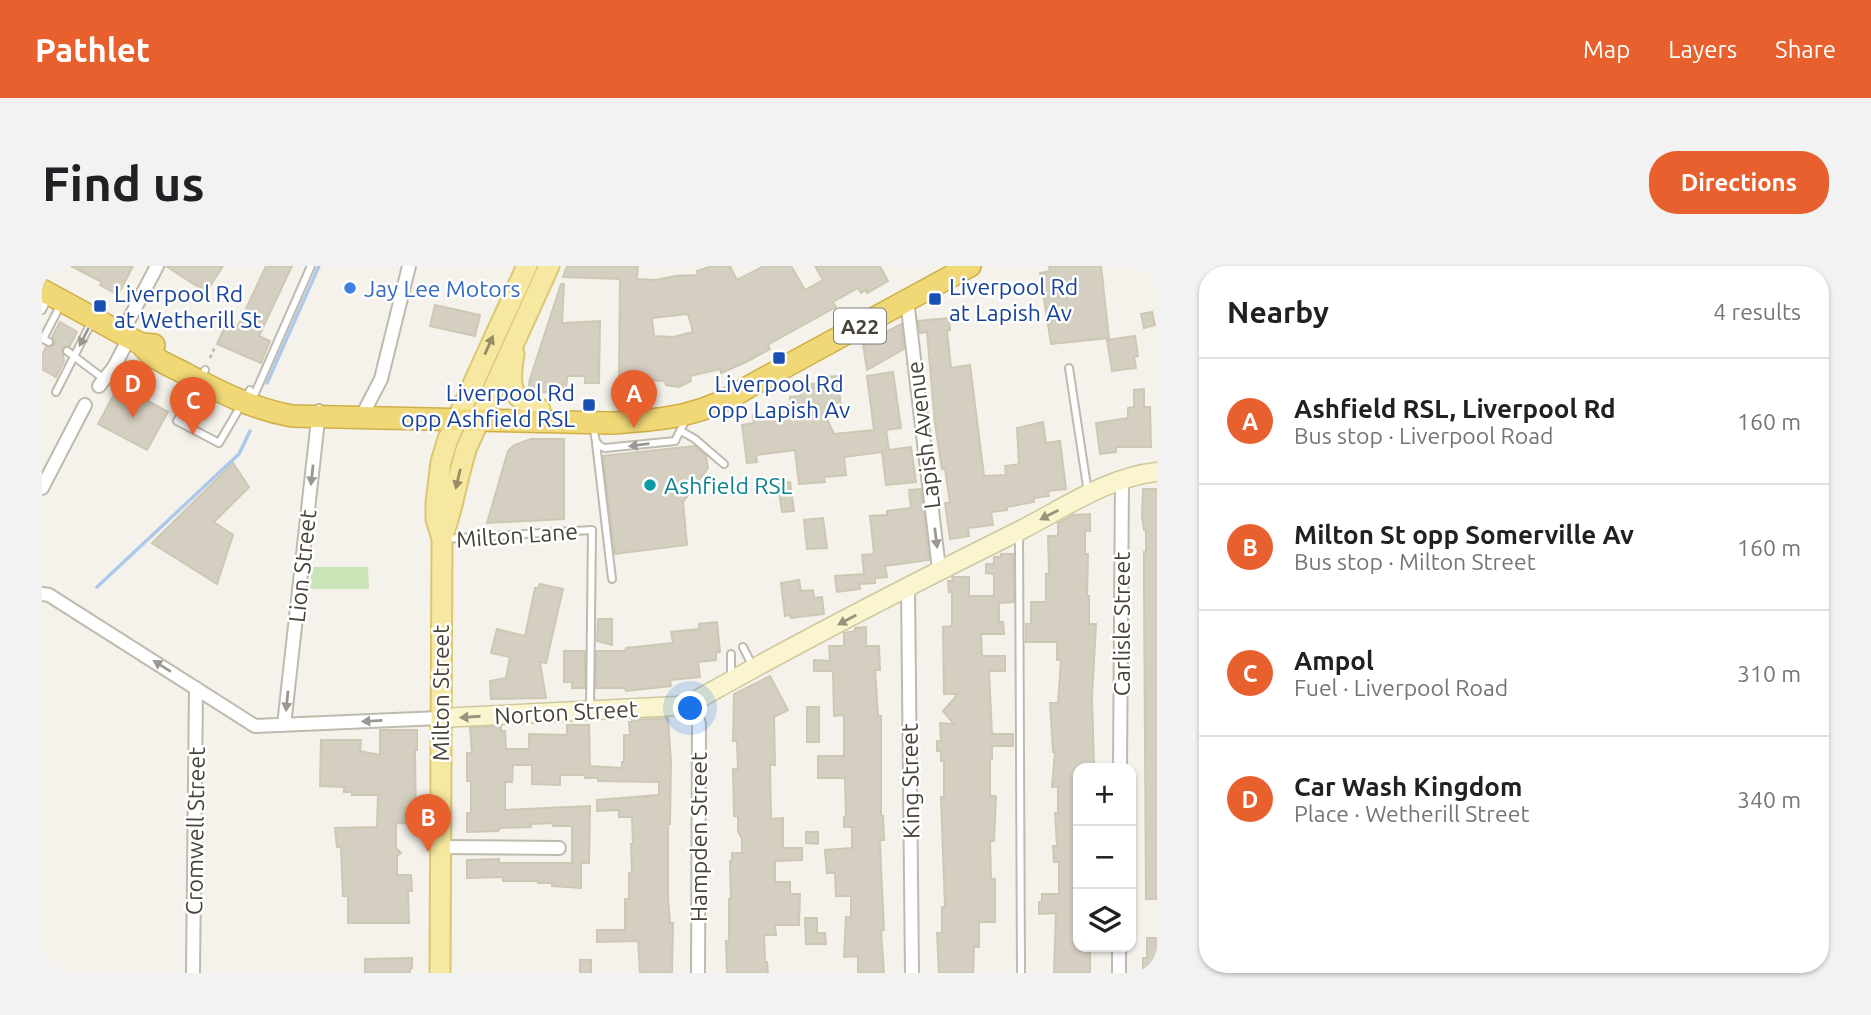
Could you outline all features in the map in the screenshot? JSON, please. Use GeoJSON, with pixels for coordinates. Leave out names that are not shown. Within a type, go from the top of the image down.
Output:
{"type":"FeatureCollection","features":[{"type":"Feature","properties":{"kind":"highway","name":"A22"},"geometry":{"type":"LineString","coordinates":[[49,299],[94,318],[131,338],[154,345],[281,414],[366,408],[470,414],[595,432],[642,421],[685,422],[970,266]]}},
{"type":"Feature","properties":{"kind":"highway","name":"A22"},"geometry":{"type":"LineString","coordinates":[[319,412],[470,414],[540,409],[664,409],[750,386]]}},
{"type":"Feature","properties":{"kind":"main road"},"geometry":{"type":"LineString","coordinates":[[470,414],[527,266]]}},
{"type":"Feature","properties":{"kind":"main road"},"geometry":{"type":"LineString","coordinates":[[470,414],[517,336],[548,266]]}},
{"type":"Feature","properties":{"kind":"main road"},"geometry":{"type":"LineString","coordinates":[[517,336],[511,386],[523,402],[540,409]]}},
{"type":"Feature","properties":{"kind":"main road","name":"Milton Street"},"geometry":{"type":"LineString","coordinates":[[439,973],[442,539],[450,518],[470,414]]}},
{"type":"Feature","properties":{"kind":"main road","name":"Norton Street"},"geometry":{"type":"LineString","coordinates":[[440,718],[677,706],[693,702],[939,569],[1122,479],[1157,471]]}},
{"type":"Feature","properties":{"kind":"street"},"geometry":{"type":"LineString","coordinates":[[102,383],[131,338],[157,266]]}},
{"type":"Feature","properties":{"kind":"street"},"geometry":{"type":"LineString","coordinates":[[366,408],[381,379],[409,266]]}},
{"type":"Feature","properties":{"kind":"street","name":"Lapish Avenue"},"geometry":{"type":"LineString","coordinates":[[907,300],[939,569]]}},
{"type":"Feature","properties":{"kind":"street"},"geometry":{"type":"LineString","coordinates":[[42,488],[85,405]]}},
{"type":"Feature","properties":{"kind":"street","name":"Lion Street"},"geometry":{"type":"LineString","coordinates":[[284,725],[319,412]]}},
{"type":"Feature","properties":{"kind":"street","name":"Carlisle Street"},"geometry":{"type":"LineString","coordinates":[[1120,763],[1122,479]]}},
{"type":"Feature","properties":{"kind":"street","name":"King Street"},"geometry":{"type":"LineString","coordinates":[[908,588],[912,973]]}},
{"type":"Feature","properties":{"kind":"street","name":"Norton Street"},"geometry":{"type":"LineString","coordinates":[[42,594],[49,595],[255,726],[440,718]]}},
{"type":"Feature","properties":{"kind":"street","name":"Cromwell Street"},"geometry":{"type":"LineString","coordinates":[[194,973],[196,688]]}},
{"type":"Feature","properties":{"kind":"street","name":"Hampden Street"},"geometry":{"type":"LineString","coordinates":[[693,702],[699,724],[698,973]]}},
{"type":"Feature","properties":{"kind":"street"},"geometry":{"type":"LineString","coordinates":[[440,847],[559,848]]}},
{"type":"Feature","properties":{"kind":"street"},"geometry":{"type":"LineString","coordinates":[[1119,952],[1119,973]]}},
{"type":"Feature","properties":{"kind":"lane"},"geometry":{"type":"LineString","coordinates":[[204,370],[177,421],[219,443],[249,397],[311,266]]}},
{"type":"Feature","properties":{"kind":"lane"},"geometry":{"type":"LineString","coordinates":[[46,340],[49,299]]}},
{"type":"Feature","properties":{"kind":"lane"},"geometry":{"type":"LineString","coordinates":[[56,392],[94,318]]}},
{"type":"Feature","properties":{"kind":"lane"},"geometry":{"type":"LineString","coordinates":[[67,351],[102,383]]}},
{"type":"Feature","properties":{"kind":"lane"},"geometry":{"type":"LineString","coordinates":[[1069,368],[1089,495]]}},
{"type":"Feature","properties":{"kind":"lane"},"geometry":{"type":"LineString","coordinates":[[685,422],[695,439],[724,464]]}},
{"type":"Feature","properties":{"kind":"lane"},"geometry":{"type":"LineString","coordinates":[[675,440],[685,422]]}},
{"type":"Feature","properties":{"kind":"lane"},"geometry":{"type":"LineString","coordinates":[[595,432],[599,447],[605,449],[695,439]]}},
{"type":"Feature","properties":{"kind":"lane"},"geometry":{"type":"LineString","coordinates":[[595,432],[612,579]]}},
{"type":"Feature","properties":{"kind":"lane","name":"Milton Lane"},"geometry":{"type":"LineString","coordinates":[[442,539],[592,530],[590,710]]}},
{"type":"Feature","properties":{"kind":"lane"},"geometry":{"type":"LineString","coordinates":[[1019,531],[1021,973]]}},
{"type":"Feature","properties":{"kind":"lane"},"geometry":{"type":"LineString","coordinates":[[743,647],[754,668]]}},
{"type":"Feature","properties":{"kind":"lane"},"geometry":{"type":"LineString","coordinates":[[731,654],[731,681]]}},
{"type":"Feature","properties":{"kind":"path"},"geometry":{"type":"LineString","coordinates":[[204,370],[215,347]]}},
{"type":"Feature","properties":{"kind":"green space"},"geometry":{"type":"Polygon","coordinates":[[[312,567],[368,567],[369,589],[310,589],[312,567]]]}},
{"type":"Feature","properties":{"kind":"building"},"geometry":{"type":"Polygon","coordinates":[[[71,266],[133,266],[118,295],[100,285],[102,282],[71,266]]]}},
{"type":"Feature","properties":{"kind":"building"},"geometry":{"type":"Polygon","coordinates":[[[166,266],[223,266],[206,292],[166,266]]]}},
{"type":"Feature","properties":{"kind":"building"},"geometry":{"type":"Polygon","coordinates":[[[266,266],[292,266],[259,336],[270,341],[261,363],[217,344],[227,322],[238,326],[266,266]]]}},
{"type":"Feature","properties":{"kind":"building"},"geometry":{"type":"Polygon","coordinates":[[[567,266],[638,266],[637,279],[656,280],[698,275],[697,271],[712,266],[730,266],[737,280],[764,266],[791,266],[805,290],[823,280],[815,266],[880,266],[888,281],[867,293],[866,290],[861,293],[858,288],[833,302],[836,307],[771,343],[768,345],[770,349],[746,362],[721,373],[720,369],[690,376],[691,381],[679,387],[666,385],[665,381],[619,379],[620,279],[563,277],[567,266]],[[688,314],[652,318],[654,336],[673,337],[693,332],[688,314]]]}},
{"type":"Feature","properties":{"kind":"building"},"geometry":{"type":"Polygon","coordinates":[[[1049,266],[1101,266],[1109,338],[1051,344],[1040,273],[1050,271],[1049,266]]]}},
{"type":"Feature","properties":{"kind":"building"},"geometry":{"type":"Polygon","coordinates":[[[561,284],[564,284],[562,323],[600,321],[599,383],[585,383],[585,376],[567,376],[566,393],[532,391],[530,379],[561,284]]]}},
{"type":"Feature","properties":{"kind":"building"},"geometry":{"type":"Polygon","coordinates":[[[435,305],[480,315],[475,336],[430,326],[435,305]]]}},
{"type":"Feature","properties":{"kind":"building"},"geometry":{"type":"Polygon","coordinates":[[[1152,312],[1155,325],[1144,328],[1141,314],[1152,312]]]}},
{"type":"Feature","properties":{"kind":"building"},"geometry":{"type":"Polygon","coordinates":[[[949,318],[950,330],[947,331],[951,368],[970,365],[984,476],[1006,475],[1005,466],[1019,464],[1017,428],[1043,422],[1046,443],[1060,441],[1066,489],[1048,491],[1049,496],[1034,498],[1034,502],[991,512],[993,525],[968,528],[969,536],[950,539],[945,503],[950,503],[935,424],[927,332],[920,333],[918,321],[949,318]]]}},
{"type":"Feature","properties":{"kind":"building"},"geometry":{"type":"Polygon","coordinates":[[[60,322],[77,332],[70,346],[62,348],[64,361],[56,377],[42,369],[42,355],[46,347],[54,345],[52,337],[60,322]]]}},
{"type":"Feature","properties":{"kind":"building"},"geometry":{"type":"Polygon","coordinates":[[[901,324],[904,349],[867,370],[863,344],[901,324]]]}},
{"type":"Feature","properties":{"kind":"building"},"geometry":{"type":"Polygon","coordinates":[[[1135,336],[1138,356],[1134,357],[1136,368],[1112,371],[1107,340],[1135,336]]]}},
{"type":"Feature","properties":{"kind":"building"},"geometry":{"type":"Polygon","coordinates":[[[893,372],[901,428],[886,430],[889,450],[911,447],[916,482],[886,485],[882,452],[844,457],[846,475],[824,477],[825,482],[799,484],[795,450],[756,455],[757,462],[747,463],[742,425],[754,423],[753,416],[768,416],[767,408],[791,405],[790,397],[800,396],[803,390],[812,389],[811,384],[824,383],[824,377],[837,376],[842,413],[825,415],[834,434],[874,430],[867,376],[893,372]]]}},
{"type":"Feature","properties":{"kind":"building"},"geometry":{"type":"Polygon","coordinates":[[[122,379],[142,390],[139,396],[168,412],[147,450],[98,424],[122,379]]]}},
{"type":"Feature","properties":{"kind":"building"},"geometry":{"type":"Polygon","coordinates":[[[1144,389],[1144,407],[1150,407],[1151,447],[1116,447],[1116,452],[1100,454],[1096,423],[1128,418],[1128,408],[1134,407],[1134,390],[1144,389]]]}},
{"type":"Feature","properties":{"kind":"building"},"geometry":{"type":"Polygon","coordinates":[[[531,439],[564,439],[564,519],[487,523],[508,451],[514,445],[531,439]]]}},
{"type":"Feature","properties":{"kind":"building","name":"Ashfield RSL"},"geometry":{"type":"Polygon","coordinates":[[[694,446],[706,456],[708,468],[683,502],[687,545],[615,554],[603,456],[694,446]]]}},
{"type":"Feature","properties":{"kind":"building"},"geometry":{"type":"Polygon","coordinates":[[[233,463],[249,487],[214,522],[233,535],[217,584],[152,543],[233,463]]]}},
{"type":"Feature","properties":{"kind":"building"},"geometry":{"type":"Polygon","coordinates":[[[790,482],[794,511],[782,512],[778,484],[790,482]]]}},
{"type":"Feature","properties":{"kind":"building"},"geometry":{"type":"Polygon","coordinates":[[[921,489],[929,560],[885,566],[887,577],[875,578],[875,583],[859,584],[860,589],[837,592],[835,576],[864,574],[862,555],[874,554],[870,516],[887,515],[887,511],[911,508],[909,490],[921,489]]]}},
{"type":"Feature","properties":{"kind":"building"},"geometry":{"type":"Polygon","coordinates":[[[1143,489],[1157,489],[1157,899],[1146,899],[1146,530],[1142,516],[1143,489]]]}},
{"type":"Feature","properties":{"kind":"building"},"geometry":{"type":"Polygon","coordinates":[[[1090,514],[1090,531],[1085,531],[1085,554],[1088,554],[1087,596],[1089,624],[1096,624],[1092,697],[1094,763],[1073,763],[1073,952],[1090,952],[1090,973],[1054,973],[1056,913],[1039,914],[1039,902],[1042,902],[1042,894],[1059,894],[1059,862],[1054,862],[1053,846],[1057,846],[1055,813],[1058,813],[1058,787],[1052,787],[1055,752],[1050,703],[1058,703],[1061,660],[1057,660],[1057,642],[1026,642],[1026,624],[1031,624],[1031,602],[1046,602],[1046,574],[1049,574],[1048,536],[1058,536],[1058,523],[1073,515],[1090,514]]]}},
{"type":"Feature","properties":{"kind":"building"},"geometry":{"type":"Polygon","coordinates":[[[823,518],[827,548],[807,549],[804,520],[823,518]]]}},
{"type":"Feature","properties":{"kind":"building"},"geometry":{"type":"Polygon","coordinates":[[[1001,554],[1013,554],[1014,602],[999,603],[999,622],[1003,622],[1004,634],[981,634],[982,656],[1005,656],[1005,671],[989,671],[992,734],[1013,734],[1013,746],[992,746],[990,759],[990,796],[996,796],[994,841],[990,841],[991,879],[995,879],[995,922],[979,922],[979,947],[974,947],[973,973],[939,973],[937,933],[942,933],[942,907],[945,907],[941,797],[944,797],[944,761],[941,761],[941,751],[937,751],[937,741],[941,741],[940,723],[954,724],[943,711],[958,694],[944,694],[943,627],[952,626],[952,592],[949,592],[948,581],[953,581],[952,577],[969,577],[969,596],[994,596],[994,574],[986,573],[986,564],[994,564],[994,557],[1001,557],[1001,554]]]}},
{"type":"Feature","properties":{"kind":"building"},"geometry":{"type":"Polygon","coordinates":[[[799,580],[801,591],[813,590],[814,598],[822,597],[824,614],[791,618],[790,615],[785,616],[781,583],[799,580]]]}},
{"type":"Feature","properties":{"kind":"building"},"geometry":{"type":"Polygon","coordinates":[[[540,584],[563,589],[546,663],[540,662],[546,698],[491,699],[490,681],[506,678],[510,657],[491,653],[497,629],[525,636],[535,588],[540,584]]]}},
{"type":"Feature","properties":{"kind":"building"},"geometry":{"type":"Polygon","coordinates":[[[598,619],[612,619],[612,645],[597,641],[598,619]]]}},
{"type":"Feature","properties":{"kind":"building"},"geometry":{"type":"Polygon","coordinates":[[[717,622],[720,652],[716,653],[716,660],[698,662],[700,677],[670,680],[671,686],[626,691],[625,688],[596,688],[596,651],[625,651],[626,648],[673,643],[671,632],[699,629],[699,624],[717,622]]]}},
{"type":"Feature","properties":{"kind":"building"},"geometry":{"type":"Polygon","coordinates":[[[866,627],[866,646],[879,646],[880,670],[875,670],[878,716],[881,716],[881,816],[884,840],[880,840],[884,930],[881,930],[884,973],[858,973],[858,956],[844,957],[846,917],[851,917],[851,896],[836,896],[835,873],[827,873],[825,850],[852,848],[852,827],[844,827],[845,778],[818,778],[818,756],[844,756],[844,715],[834,716],[833,671],[814,671],[814,660],[830,661],[829,646],[844,646],[844,633],[866,627]]]}},
{"type":"Feature","properties":{"kind":"building"},"geometry":{"type":"Polygon","coordinates":[[[564,651],[585,651],[585,688],[572,688],[572,682],[564,682],[564,651]]]}},
{"type":"Feature","properties":{"kind":"building"},"geometry":{"type":"Polygon","coordinates":[[[770,676],[788,710],[774,717],[775,765],[770,765],[771,819],[783,818],[783,848],[802,848],[802,860],[775,861],[775,882],[790,882],[790,894],[800,894],[799,925],[775,925],[776,935],[764,935],[768,973],[727,973],[730,861],[732,853],[742,853],[738,816],[734,816],[733,769],[738,769],[737,741],[733,741],[734,694],[770,676]]]}},
{"type":"Feature","properties":{"kind":"building"},"geometry":{"type":"Polygon","coordinates":[[[807,707],[819,707],[819,742],[807,742],[807,707]]]}},
{"type":"Feature","properties":{"kind":"building"},"geometry":{"type":"Polygon","coordinates":[[[668,718],[671,762],[668,898],[670,923],[673,923],[672,973],[640,973],[638,941],[597,942],[597,930],[625,930],[625,899],[629,899],[633,844],[632,817],[619,817],[619,810],[597,811],[597,800],[659,795],[659,782],[598,781],[598,778],[585,778],[585,775],[560,775],[560,785],[532,784],[532,765],[513,765],[512,782],[505,782],[505,810],[590,806],[589,863],[581,863],[581,888],[552,886],[552,883],[538,881],[503,881],[503,877],[467,878],[467,860],[572,863],[572,826],[531,824],[531,827],[467,832],[467,813],[471,813],[471,781],[467,781],[467,753],[472,753],[470,728],[501,726],[501,731],[505,731],[506,749],[529,749],[529,734],[567,735],[567,725],[589,725],[590,766],[622,768],[624,735],[630,735],[629,722],[668,718]]]}},
{"type":"Feature","properties":{"kind":"building"},"geometry":{"type":"Polygon","coordinates":[[[380,730],[417,730],[416,824],[396,823],[396,848],[401,853],[397,856],[397,875],[411,875],[412,891],[408,891],[409,923],[348,923],[348,896],[343,896],[341,847],[337,847],[335,828],[377,827],[378,795],[352,795],[352,792],[344,792],[344,787],[320,786],[321,740],[361,740],[360,751],[380,755],[380,730]]]}},
{"type":"Feature","properties":{"kind":"building"},"geometry":{"type":"Polygon","coordinates":[[[806,832],[818,832],[818,844],[806,843],[806,832]]]}},
{"type":"Feature","properties":{"kind":"building"},"geometry":{"type":"Polygon","coordinates":[[[805,918],[817,918],[817,933],[825,933],[826,944],[806,944],[805,918]]]}},
{"type":"Feature","properties":{"kind":"building"},"geometry":{"type":"Polygon","coordinates":[[[1147,938],[1157,938],[1157,973],[1143,973],[1143,958],[1147,958],[1147,938]]]}},
{"type":"Feature","properties":{"kind":"building"},"geometry":{"type":"Polygon","coordinates":[[[412,958],[410,973],[365,973],[365,959],[412,958]]]}},
{"type":"Feature","properties":{"kind":"building"},"geometry":{"type":"Polygon","coordinates":[[[580,960],[591,960],[591,973],[580,973],[580,960]]]}},
{"type":"Feature","properties":{"kind":"waterway"},"geometry":{"type":"LineString","coordinates":[[267,383],[319,266]]}},
{"type":"Feature","properties":{"kind":"waterway"},"geometry":{"type":"LineString","coordinates":[[97,587],[239,454],[250,431]]}},
{"type":"Feature","properties":{"kind":"place","name":"Jay Lee Motors"},"geometry":{"type":"Point","coordinates":[350,288]}},
{"type":"Feature","properties":{"kind":"place","name":"Liverpool Rd at Lapish Av"},"geometry":{"type":"Point","coordinates":[935,299]}},
{"type":"Feature","properties":{"kind":"place","name":"Liverpool Rd at Wetherill St"},"geometry":{"type":"Point","coordinates":[100,306]}},
{"type":"Feature","properties":{"kind":"place","name":"Liverpool Rd opp Lapish Av"},"geometry":{"type":"Point","coordinates":[779,358]}},
{"type":"Feature","properties":{"kind":"place","name":"Liverpool Rd opp Ashfield RSL"},"geometry":{"type":"Point","coordinates":[589,405]}},
{"type":"Feature","properties":{"kind":"place","name":"Car Wash Kingdom"},"geometry":{"type":"Point","coordinates":[133,418]}},
{"type":"Feature","properties":{"kind":"place","name":"Ashfield RSL, Liverpool Rd"},"geometry":{"type":"Point","coordinates":[634,428]}},
{"type":"Feature","properties":{"kind":"place","name":"Ampol"},"geometry":{"type":"Point","coordinates":[193,435]}},
{"type":"Feature","properties":{"kind":"place","name":"Ashfield RSL"},"geometry":{"type":"Point","coordinates":[650,485]}},
{"type":"Feature","properties":{"kind":"place","name":"Milton St opp Somerville Av"},"geometry":{"type":"Point","coordinates":[428,852]}}]}
